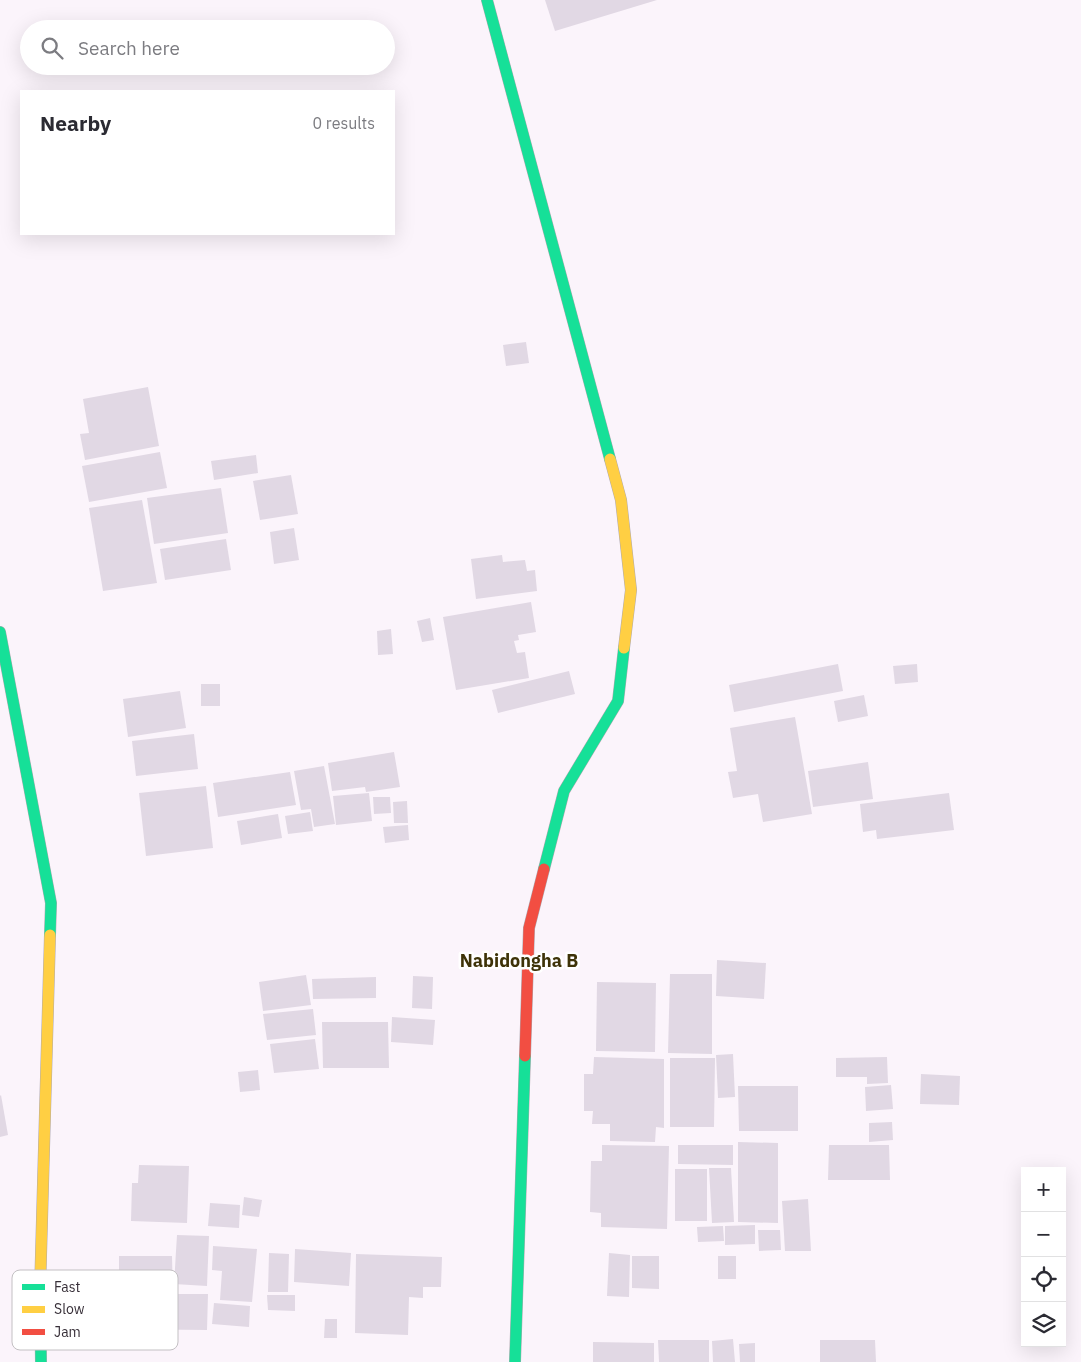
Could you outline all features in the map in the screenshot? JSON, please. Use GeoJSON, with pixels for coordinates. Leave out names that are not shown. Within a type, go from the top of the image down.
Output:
{"type":"FeatureCollection","features":[{"type":"Feature","properties":{"kind":"street"},"geometry":{"type":"LineString","coordinates":[[487,0],[621,500],[631,590],[618,701],[564,791],[529,928],[515,1362]]}},
{"type":"Feature","properties":{"kind":"street"},"geometry":{"type":"LineString","coordinates":[[0,632],[51,903],[42,1270]]}},
{"type":"Feature","properties":{"kind":"building"},"geometry":{"type":"Polygon","coordinates":[[[545,0],[657,0],[555,31],[545,0]]]}},
{"type":"Feature","properties":{"kind":"building"},"geometry":{"type":"Polygon","coordinates":[[[526,342],[529,363],[506,366],[503,345],[526,342]]]}},
{"type":"Feature","properties":{"kind":"building"},"geometry":{"type":"Polygon","coordinates":[[[148,387],[159,446],[85,460],[80,434],[89,433],[83,399],[148,387]]]}},
{"type":"Feature","properties":{"kind":"building"},"geometry":{"type":"Polygon","coordinates":[[[160,452],[167,488],[89,502],[82,466],[160,452]]]}},
{"type":"Feature","properties":{"kind":"building"},"geometry":{"type":"Polygon","coordinates":[[[256,455],[258,473],[214,480],[211,461],[256,455]]]}},
{"type":"Feature","properties":{"kind":"building"},"geometry":{"type":"Polygon","coordinates":[[[291,475],[298,514],[260,520],[253,481],[291,475]]]}},
{"type":"Feature","properties":{"kind":"building"},"geometry":{"type":"Polygon","coordinates":[[[221,488],[228,533],[154,544],[147,498],[221,488]]]}},
{"type":"Feature","properties":{"kind":"building"},"geometry":{"type":"Polygon","coordinates":[[[142,500],[157,583],[103,591],[89,508],[142,500]]]}},
{"type":"Feature","properties":{"kind":"building"},"geometry":{"type":"Polygon","coordinates":[[[294,528],[299,560],[274,564],[270,532],[294,528]]]}},
{"type":"Feature","properties":{"kind":"building"},"geometry":{"type":"Polygon","coordinates":[[[226,539],[231,570],[165,580],[160,549],[226,539]]]}},
{"type":"Feature","properties":{"kind":"building"},"geometry":{"type":"Polygon","coordinates":[[[502,555],[503,562],[525,560],[527,571],[535,570],[537,591],[476,599],[471,559],[502,555]]]}},
{"type":"Feature","properties":{"kind":"building"},"geometry":{"type":"Polygon","coordinates":[[[531,602],[536,632],[518,635],[519,640],[514,641],[517,653],[525,652],[529,678],[456,690],[443,617],[531,602]]]}},
{"type":"Feature","properties":{"kind":"building"},"geometry":{"type":"Polygon","coordinates":[[[430,618],[434,640],[422,642],[417,621],[430,618]]]}},
{"type":"Feature","properties":{"kind":"building"},"geometry":{"type":"Polygon","coordinates":[[[391,629],[393,654],[378,655],[377,631],[391,629]]]}},
{"type":"Feature","properties":{"kind":"building"},"geometry":{"type":"Polygon","coordinates":[[[838,664],[843,691],[734,712],[729,685],[838,664]]]}},
{"type":"Feature","properties":{"kind":"building"},"geometry":{"type":"Polygon","coordinates":[[[917,664],[918,682],[895,684],[893,666],[917,664]]]}},
{"type":"Feature","properties":{"kind":"building"},"geometry":{"type":"Polygon","coordinates":[[[569,671],[575,694],[498,713],[492,690],[569,671]]]}},
{"type":"Feature","properties":{"kind":"building"},"geometry":{"type":"Polygon","coordinates":[[[201,684],[220,684],[220,706],[201,706],[201,684]]]}},
{"type":"Feature","properties":{"kind":"building"},"geometry":{"type":"Polygon","coordinates":[[[180,691],[186,728],[128,737],[123,699],[180,691]]]}},
{"type":"Feature","properties":{"kind":"building"},"geometry":{"type":"Polygon","coordinates":[[[864,695],[868,716],[838,722],[834,701],[864,695]]]}},
{"type":"Feature","properties":{"kind":"building"},"geometry":{"type":"Polygon","coordinates":[[[795,717],[812,814],[763,822],[758,794],[733,798],[728,772],[737,771],[730,728],[795,717]]]}},
{"type":"Feature","properties":{"kind":"building"},"geometry":{"type":"Polygon","coordinates":[[[194,734],[198,769],[136,776],[132,741],[194,734]]]}},
{"type":"Feature","properties":{"kind":"building"},"geometry":{"type":"Polygon","coordinates":[[[394,752],[400,787],[366,792],[365,787],[332,791],[328,763],[394,752]]]}},
{"type":"Feature","properties":{"kind":"building"},"geometry":{"type":"Polygon","coordinates":[[[868,762],[873,799],[813,807],[808,771],[868,762]]]}},
{"type":"Feature","properties":{"kind":"building"},"geometry":{"type":"Polygon","coordinates":[[[324,766],[335,824],[314,827],[311,809],[301,810],[294,771],[324,766]]]}},
{"type":"Feature","properties":{"kind":"building"},"geometry":{"type":"Polygon","coordinates":[[[290,772],[296,805],[218,817],[213,783],[290,772]]]}},
{"type":"Feature","properties":{"kind":"building"},"geometry":{"type":"Polygon","coordinates":[[[206,786],[213,848],[146,856],[139,793],[206,786]]]}},
{"type":"Feature","properties":{"kind":"building"},"geometry":{"type":"Polygon","coordinates":[[[369,793],[372,821],[336,825],[333,796],[369,793]]]}},
{"type":"Feature","properties":{"kind":"building"},"geometry":{"type":"Polygon","coordinates":[[[949,793],[954,830],[877,839],[876,830],[863,832],[860,804],[949,793]]]}},
{"type":"Feature","properties":{"kind":"building"},"geometry":{"type":"Polygon","coordinates":[[[373,797],[390,797],[391,813],[374,814],[373,797]]]}},
{"type":"Feature","properties":{"kind":"building"},"geometry":{"type":"Polygon","coordinates":[[[407,801],[408,823],[394,823],[393,802],[407,801]]]}},
{"type":"Feature","properties":{"kind":"building"},"geometry":{"type":"Polygon","coordinates":[[[310,812],[313,831],[288,834],[285,816],[310,812]]]}},
{"type":"Feature","properties":{"kind":"building"},"geometry":{"type":"Polygon","coordinates":[[[278,814],[282,838],[241,845],[237,821],[278,814]]]}},
{"type":"Feature","properties":{"kind":"building"},"geometry":{"type":"Polygon","coordinates":[[[408,825],[409,840],[385,843],[383,827],[408,825]]]}},
{"type":"Feature","properties":{"kind":"building"},"geometry":{"type":"Polygon","coordinates":[[[717,960],[766,963],[764,999],[716,996],[717,960]]]}},
{"type":"Feature","properties":{"kind":"building"},"geometry":{"type":"Polygon","coordinates":[[[670,974],[712,974],[712,1054],[668,1053],[670,974]]]}},
{"type":"Feature","properties":{"kind":"building"},"geometry":{"type":"Polygon","coordinates":[[[306,975],[311,1005],[263,1011],[259,982],[306,975]]]}},
{"type":"Feature","properties":{"kind":"building"},"geometry":{"type":"Polygon","coordinates":[[[413,976],[433,977],[432,1009],[412,1008],[413,976]]]}},
{"type":"Feature","properties":{"kind":"building"},"geometry":{"type":"Polygon","coordinates":[[[376,977],[376,998],[313,999],[312,979],[376,977]]]}},
{"type":"Feature","properties":{"kind":"building"},"geometry":{"type":"Polygon","coordinates":[[[597,982],[656,983],[655,1052],[596,1051],[597,982]]]}},
{"type":"Feature","properties":{"kind":"building"},"geometry":{"type":"Polygon","coordinates":[[[313,1009],[316,1035],[267,1040],[263,1014],[313,1009]]]}},
{"type":"Feature","properties":{"kind":"building"},"geometry":{"type":"Polygon","coordinates":[[[392,1017],[435,1020],[433,1045],[391,1042],[392,1017]]]}},
{"type":"Feature","properties":{"kind":"building"},"geometry":{"type":"Polygon","coordinates":[[[322,1022],[388,1022],[389,1068],[323,1068],[322,1022]]]}},
{"type":"Feature","properties":{"kind":"building"},"geometry":{"type":"Polygon","coordinates":[[[315,1039],[319,1069],[274,1073],[270,1044],[315,1039]]]}},
{"type":"Feature","properties":{"kind":"building"},"geometry":{"type":"Polygon","coordinates":[[[733,1054],[735,1097],[718,1098],[716,1055],[733,1054]]]}},
{"type":"Feature","properties":{"kind":"building"},"geometry":{"type":"Polygon","coordinates":[[[594,1057],[664,1059],[664,1128],[656,1127],[655,1142],[610,1141],[610,1124],[592,1124],[593,1111],[584,1111],[584,1074],[593,1074],[594,1057]]]}},
{"type":"Feature","properties":{"kind":"building"},"geometry":{"type":"Polygon","coordinates":[[[887,1057],[888,1083],[867,1084],[867,1077],[836,1077],[836,1058],[887,1057]]]}},
{"type":"Feature","properties":{"kind":"building"},"geometry":{"type":"Polygon","coordinates":[[[670,1058],[715,1058],[714,1127],[670,1127],[670,1058]]]}},
{"type":"Feature","properties":{"kind":"building"},"geometry":{"type":"Polygon","coordinates":[[[258,1070],[260,1090],[240,1092],[238,1072],[258,1070]]]}},
{"type":"Feature","properties":{"kind":"building"},"geometry":{"type":"Polygon","coordinates":[[[921,1074],[960,1076],[959,1105],[920,1104],[921,1074]]]}},
{"type":"Feature","properties":{"kind":"building"},"geometry":{"type":"Polygon","coordinates":[[[891,1085],[893,1109],[866,1111],[865,1087],[891,1085]]]}},
{"type":"Feature","properties":{"kind":"building"},"geometry":{"type":"Polygon","coordinates":[[[738,1086],[798,1086],[798,1131],[739,1131],[738,1086]]]}},
{"type":"Feature","properties":{"kind":"building"},"geometry":{"type":"Polygon","coordinates":[[[0,1096],[8,1135],[0,1137],[0,1096]]]}},
{"type":"Feature","properties":{"kind":"building"},"geometry":{"type":"Polygon","coordinates":[[[892,1122],[893,1140],[869,1142],[869,1123],[892,1122]]]}},
{"type":"Feature","properties":{"kind":"building"},"geometry":{"type":"Polygon","coordinates":[[[738,1142],[778,1143],[778,1223],[738,1222],[738,1142]]]}},
{"type":"Feature","properties":{"kind":"building"},"geometry":{"type":"Polygon","coordinates":[[[602,1145],[669,1146],[667,1229],[601,1227],[601,1213],[590,1212],[591,1161],[602,1161],[602,1145]]]}},
{"type":"Feature","properties":{"kind":"building"},"geometry":{"type":"Polygon","coordinates":[[[678,1145],[733,1145],[733,1165],[678,1164],[678,1145]]]}},
{"type":"Feature","properties":{"kind":"building"},"geometry":{"type":"Polygon","coordinates":[[[829,1145],[889,1145],[890,1180],[828,1180],[829,1145]]]}},
{"type":"Feature","properties":{"kind":"building"},"geometry":{"type":"Polygon","coordinates":[[[139,1165],[189,1166],[187,1223],[131,1221],[132,1183],[138,1183],[139,1165]]]}},
{"type":"Feature","properties":{"kind":"building"},"geometry":{"type":"Polygon","coordinates":[[[709,1168],[731,1168],[734,1222],[712,1223],[709,1168]]]}},
{"type":"Feature","properties":{"kind":"building"},"geometry":{"type":"Polygon","coordinates":[[[675,1169],[707,1169],[707,1221],[675,1221],[675,1169]]]}},
{"type":"Feature","properties":{"kind":"building"},"geometry":{"type":"Polygon","coordinates":[[[244,1197],[262,1200],[259,1217],[242,1215],[244,1197]]]}},
{"type":"Feature","properties":{"kind":"building"},"geometry":{"type":"Polygon","coordinates":[[[808,1199],[811,1251],[785,1251],[782,1201],[808,1199]]]}},
{"type":"Feature","properties":{"kind":"building"},"geometry":{"type":"Polygon","coordinates":[[[210,1203],[240,1205],[239,1228],[208,1226],[210,1203]]]}},
{"type":"Feature","properties":{"kind":"building"},"geometry":{"type":"Polygon","coordinates":[[[755,1225],[755,1244],[725,1245],[725,1226],[755,1225]]]}},
{"type":"Feature","properties":{"kind":"building"},"geometry":{"type":"Polygon","coordinates":[[[723,1226],[724,1241],[698,1242],[697,1227],[723,1226]]]}},
{"type":"Feature","properties":{"kind":"building"},"geometry":{"type":"Polygon","coordinates":[[[758,1230],[780,1230],[781,1250],[759,1251],[758,1230]]]}},
{"type":"Feature","properties":{"kind":"building"},"geometry":{"type":"Polygon","coordinates":[[[177,1235],[209,1236],[207,1286],[178,1284],[178,1270],[175,1270],[177,1235]]]}},
{"type":"Feature","properties":{"kind":"building"},"geometry":{"type":"Polygon","coordinates":[[[213,1246],[257,1249],[252,1302],[220,1300],[222,1271],[212,1270],[213,1246]]]}},
{"type":"Feature","properties":{"kind":"building"},"geometry":{"type":"Polygon","coordinates":[[[295,1249],[351,1253],[349,1286],[294,1282],[295,1249]]]}},
{"type":"Feature","properties":{"kind":"building"},"geometry":{"type":"Polygon","coordinates":[[[269,1253],[289,1254],[288,1292],[268,1292],[269,1253]]]}},
{"type":"Feature","properties":{"kind":"building"},"geometry":{"type":"Polygon","coordinates":[[[609,1253],[630,1255],[629,1297],[607,1296],[609,1253]]]}},
{"type":"Feature","properties":{"kind":"building"},"geometry":{"type":"Polygon","coordinates":[[[356,1254],[442,1257],[441,1287],[423,1287],[423,1298],[409,1297],[408,1335],[355,1333],[356,1254]]]}},
{"type":"Feature","properties":{"kind":"building"},"geometry":{"type":"Polygon","coordinates":[[[119,1256],[172,1256],[172,1270],[119,1270],[119,1256]]]}},
{"type":"Feature","properties":{"kind":"building"},"geometry":{"type":"Polygon","coordinates":[[[632,1256],[659,1256],[659,1289],[632,1288],[632,1256]]]}},
{"type":"Feature","properties":{"kind":"building"},"geometry":{"type":"Polygon","coordinates":[[[718,1256],[736,1256],[736,1279],[718,1279],[718,1256]]]}},
{"type":"Feature","properties":{"kind":"building"},"geometry":{"type":"Polygon","coordinates":[[[178,1294],[208,1294],[207,1330],[178,1330],[178,1294]]]}},
{"type":"Feature","properties":{"kind":"building"},"geometry":{"type":"Polygon","coordinates":[[[267,1295],[295,1295],[295,1311],[268,1310],[267,1295]]]}},
{"type":"Feature","properties":{"kind":"building"},"geometry":{"type":"Polygon","coordinates":[[[214,1303],[250,1306],[249,1327],[212,1324],[214,1303]]]}},
{"type":"Feature","properties":{"kind":"building"},"geometry":{"type":"Polygon","coordinates":[[[325,1319],[337,1319],[337,1338],[324,1338],[325,1319]]]}},
{"type":"Feature","properties":{"kind":"building"},"geometry":{"type":"Polygon","coordinates":[[[733,1339],[735,1362],[713,1362],[712,1341],[733,1339]]]}},
{"type":"Feature","properties":{"kind":"building"},"geometry":{"type":"Polygon","coordinates":[[[658,1340],[709,1340],[709,1362],[659,1362],[658,1340]]]}},
{"type":"Feature","properties":{"kind":"building"},"geometry":{"type":"Polygon","coordinates":[[[820,1340],[875,1340],[876,1362],[820,1362],[820,1340]]]}},
{"type":"Feature","properties":{"kind":"building"},"geometry":{"type":"Polygon","coordinates":[[[593,1342],[654,1343],[654,1362],[593,1362],[593,1342]]]}},
{"type":"Feature","properties":{"kind":"building"},"geometry":{"type":"Polygon","coordinates":[[[755,1343],[755,1362],[740,1362],[739,1344],[755,1343]]]}},
{"type":"Feature","properties":{"kind":"traffic: fast"},"geometry":{"type":"LineString","coordinates":[[487,0],[610,459]]}},
{"type":"Feature","properties":{"kind":"traffic: fast"},"geometry":{"type":"LineString","coordinates":[[0,632],[51,903],[50,935]]}},
{"type":"Feature","properties":{"kind":"traffic: fast"},"geometry":{"type":"LineString","coordinates":[[544,869],[564,791],[618,701],[624,648]]}},
{"type":"Feature","properties":{"kind":"traffic: fast"},"geometry":{"type":"LineString","coordinates":[[515,1362],[525,1056]]}},
{"type":"Feature","properties":{"kind":"traffic: fast"},"geometry":{"type":"LineString","coordinates":[[41,1350],[41,1362]]}},
{"type":"Feature","properties":{"kind":"traffic: slow"},"geometry":{"type":"LineString","coordinates":[[610,459],[621,500],[631,590],[624,648]]}},
{"type":"Feature","properties":{"kind":"traffic: slow"},"geometry":{"type":"LineString","coordinates":[[41,1270],[50,935]]}},
{"type":"Feature","properties":{"kind":"traffic: jam"},"geometry":{"type":"LineString","coordinates":[[525,1056],[529,928],[544,869]]}},
{"type":"Feature","properties":{"kind":"district","name":"Nabidongha B"},"geometry":{"type":"Point","coordinates":[519,960]}}]}
